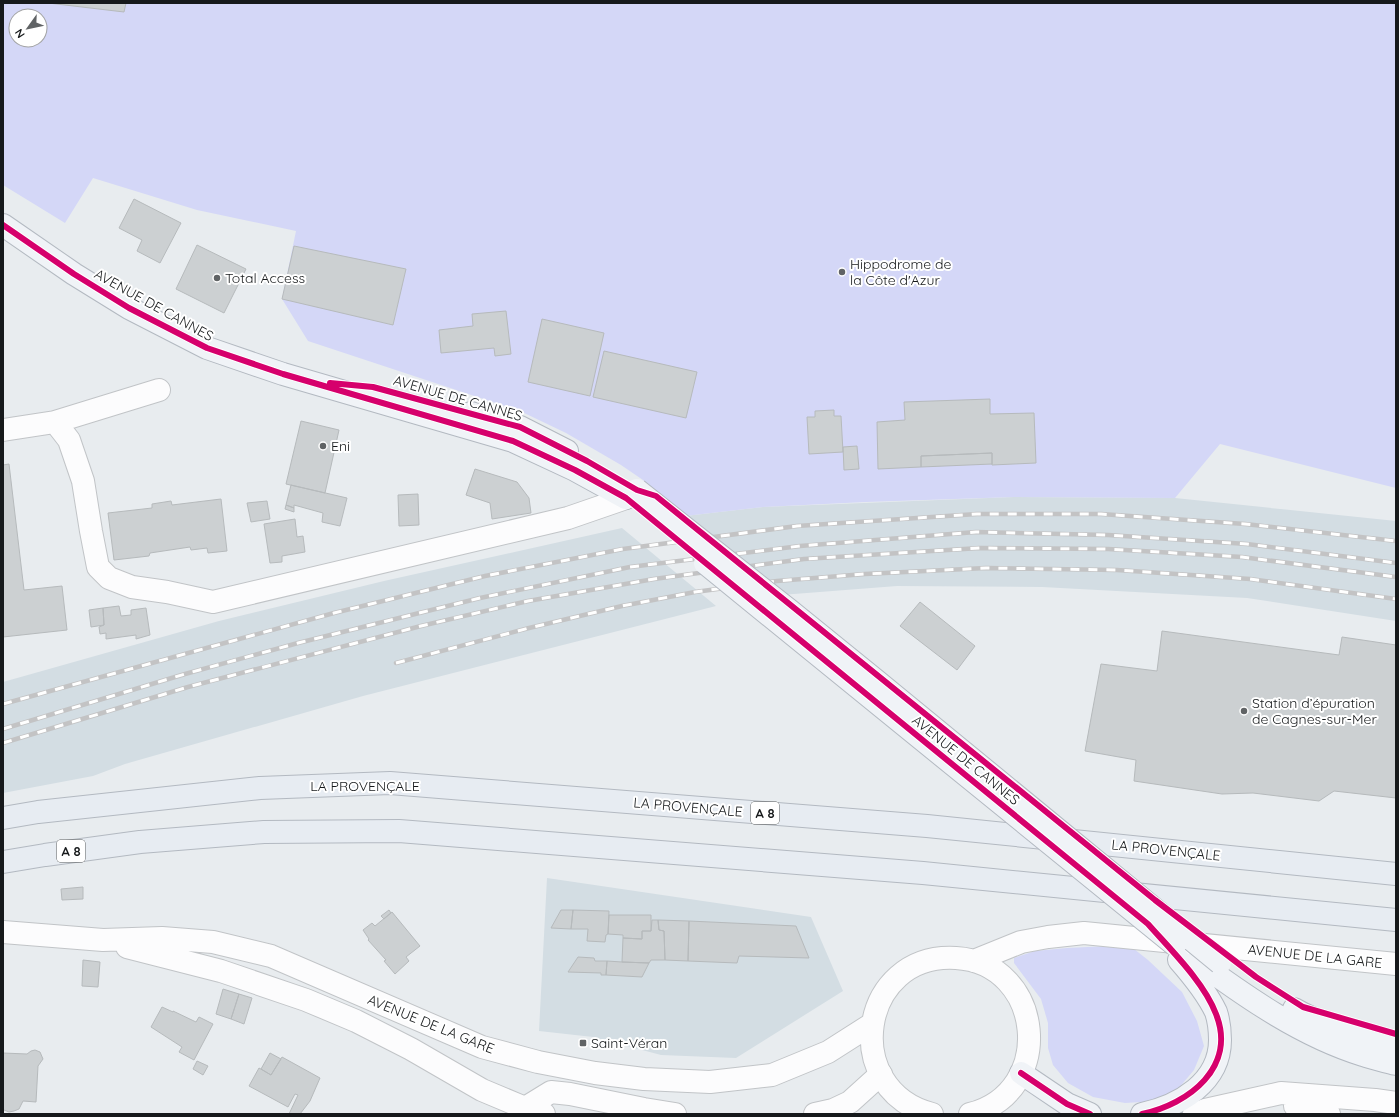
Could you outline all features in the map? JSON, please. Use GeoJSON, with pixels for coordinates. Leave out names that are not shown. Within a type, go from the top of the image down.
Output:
{"type":"FeatureCollection","features":[{"type":"Feature","properties":{"kind":"highway","name":"LA PROVENÇALE"},"geometry":{"type":"LineString","coordinates":[[3,818],[38,812],[260,788],[390,783],[927,826],[1396,874]]}},
{"type":"Feature","properties":{"kind":"highway","name":"A 8"},"geometry":{"type":"LineString","coordinates":[[3,862],[140,842],[264,832],[399,831],[923,873],[1396,920]]}},
{"type":"Feature","properties":{"kind":"main road","name":"AVENUE DE CANNES"},"geometry":{"type":"LineString","coordinates":[[3,225],[74,274],[129,308],[207,348],[283,374],[513,441],[631,494],[789,610],[1220,963],[1254,987],[1303,1014],[1345,1031],[1396,1045]]}},
{"type":"Feature","properties":{"kind":"main road"},"geometry":{"type":"LineString","coordinates":[[3,430],[56,422],[159,390]]}},
{"type":"Feature","properties":{"kind":"main road"},"geometry":{"type":"LineString","coordinates":[[56,422],[69,440],[84,481],[98,567],[109,578],[132,587],[167,592],[213,602],[568,518],[631,494]]}},
{"type":"Feature","properties":{"kind":"main road","name":"AVENUE DE CANNES"},"geometry":{"type":"LineString","coordinates":[[631,494],[1148,924],[1188,961],[1296,1026],[1324,1040],[1364,1056],[1396,1064]]}},
{"type":"Feature","properties":{"kind":"main road","name":"AVENUE DE LA GARE"},"geometry":{"type":"LineString","coordinates":[[3,932],[103,940],[162,938],[212,942],[271,956],[482,1047],[538,1062],[595,1072],[644,1078],[710,1082],[772,1075],[828,1052],[872,1024]]}},
{"type":"Feature","properties":{"kind":"main road","name":"AVENUE DE LA GARE"},"geometry":{"type":"LineString","coordinates":[[974,961],[1021,942],[1084,933],[1396,964]]}},
{"type":"Feature","properties":{"kind":"main road","name":"AVENUE DE LA GARE"},"geometry":{"type":"LineString","coordinates":[[103,940],[221,971],[306,1000],[356,1021],[411,1049],[482,1090],[529,1112]]}},
{"type":"Feature","properties":{"kind":"main road"},"geometry":{"type":"LineString","coordinates":[[915,1112],[892,1090],[881,1074],[875,1060],[872,1046],[872,1024],[884,993],[897,978],[906,971],[922,963],[940,959],[957,958],[974,961],[998,973],[1012,987],[1022,1004],[1028,1022],[1030,1042],[1026,1061],[1021,1073],[1006,1094],[979,1113]]}},
{"type":"Feature","properties":{"kind":"main road"},"geometry":{"type":"LineString","coordinates":[[1142,1114],[1160,1109],[1190,1094],[1205,1081],[1214,1066],[1220,1048],[1220,1031],[1216,1013],[1199,984],[1188,961]]}},
{"type":"Feature","properties":{"kind":"main road"},"geometry":{"type":"LineString","coordinates":[[1021,1073],[1067,1104],[1090,1114]]}},
{"type":"Feature","properties":{"kind":"main road"},"geometry":{"type":"LineString","coordinates":[[815,1114],[833,1110],[850,1102],[881,1074]]}},
{"type":"Feature","properties":{"kind":"main road"},"geometry":{"type":"LineString","coordinates":[[529,1112],[552,1092],[570,1094],[644,1110],[675,1114]]}},
{"type":"Feature","properties":{"kind":"main road"},"geometry":{"type":"LineString","coordinates":[[1194,1114],[1205,1110],[1281,1093],[1396,1103]]}},
{"type":"Feature","properties":{"kind":"main road"},"geometry":{"type":"LineString","coordinates":[[1247,1114],[1290,1106],[1320,1109],[1329,1114]]}},
{"type":"Feature","properties":{"kind":"shaded area","name":"Hippodrome de la Côte d'Azur"},"geometry":{"type":"Polygon","coordinates":[[[3,3],[1396,3],[1396,488],[1220,444],[1175,498],[1014,497],[866,502],[763,507],[685,516],[643,480],[621,465],[566,433],[520,411],[308,341],[282,299],[296,231],[197,210],[93,178],[65,223],[3,185],[3,3]]]}},
{"type":"Feature","properties":{"kind":"shaded area"},"geometry":{"type":"Polygon","coordinates":[[[1014,497],[1175,498],[1396,521],[1396,621],[1247,598],[1042,587],[897,586],[781,595],[685,516],[763,507],[1014,497]]]}},
{"type":"Feature","properties":{"kind":"shaded area"},"geometry":{"type":"Polygon","coordinates":[[[622,528],[716,606],[363,696],[125,764],[93,776],[3,793],[3,682],[219,621],[384,581],[622,528]]]}},
{"type":"Feature","properties":{"kind":"shaded area"},"geometry":{"type":"Polygon","coordinates":[[[547,878],[811,917],[843,991],[736,1058],[661,1055],[593,1037],[539,1031],[547,878]]]}},
{"type":"Feature","properties":{"kind":"shaded area"},"geometry":{"type":"Polygon","coordinates":[[[1129,945],[1148,960],[1182,992],[1197,1021],[1204,1046],[1194,1070],[1178,1089],[1157,1101],[1125,1103],[1093,1097],[1068,1083],[1053,1065],[1048,1048],[1048,1023],[1041,999],[1014,963],[1014,958],[1035,951],[1129,945]]]}},
{"type":"Feature","properties":{"kind":"building"},"geometry":{"type":"Polygon","coordinates":[[[48,3],[126,3],[124,12],[48,3]]]}},
{"type":"Feature","properties":{"kind":"building"},"geometry":{"type":"Polygon","coordinates":[[[134,199],[181,223],[160,263],[137,251],[142,240],[119,228],[134,199]]]}},
{"type":"Feature","properties":{"kind":"building"},"geometry":{"type":"Polygon","coordinates":[[[197,245],[246,269],[224,313],[176,289],[197,245]]]}},
{"type":"Feature","properties":{"kind":"building"},"geometry":{"type":"Polygon","coordinates":[[[294,246],[406,269],[393,325],[282,299],[294,246]]]}},
{"type":"Feature","properties":{"kind":"building"},"geometry":{"type":"Polygon","coordinates":[[[506,311],[511,354],[495,356],[494,348],[441,353],[439,330],[473,326],[472,314],[506,311]]]}},
{"type":"Feature","properties":{"kind":"building"},"geometry":{"type":"Polygon","coordinates":[[[542,319],[604,333],[590,396],[528,382],[542,319]]]}},
{"type":"Feature","properties":{"kind":"building"},"geometry":{"type":"Polygon","coordinates":[[[604,351],[697,372],[686,418],[593,397],[604,351]]]}},
{"type":"Feature","properties":{"kind":"building"},"geometry":{"type":"Polygon","coordinates":[[[990,399],[990,414],[1034,413],[1036,463],[992,465],[992,453],[921,456],[921,467],[878,469],[877,422],[905,420],[904,402],[990,399]]]}},
{"type":"Feature","properties":{"kind":"building"},"geometry":{"type":"Polygon","coordinates":[[[834,410],[834,416],[841,416],[843,452],[809,454],[807,417],[815,417],[815,411],[834,410]]]}},
{"type":"Feature","properties":{"kind":"building"},"geometry":{"type":"Polygon","coordinates":[[[301,421],[339,430],[325,493],[286,484],[301,421]]]}},
{"type":"Feature","properties":{"kind":"building"},"geometry":{"type":"Polygon","coordinates":[[[857,446],[859,469],[844,470],[843,447],[857,446]]]}},
{"type":"Feature","properties":{"kind":"building"},"geometry":{"type":"Polygon","coordinates":[[[992,453],[992,464],[921,467],[921,456],[992,453]]]}},
{"type":"Feature","properties":{"kind":"building"},"geometry":{"type":"Polygon","coordinates":[[[9,464],[24,590],[62,586],[67,630],[3,637],[3,465],[9,464]]]}},
{"type":"Feature","properties":{"kind":"building"},"geometry":{"type":"Polygon","coordinates":[[[475,469],[517,482],[529,498],[531,513],[492,519],[490,503],[466,495],[475,469]]]}},
{"type":"Feature","properties":{"kind":"building"},"geometry":{"type":"Polygon","coordinates":[[[291,485],[347,498],[340,526],[322,522],[323,513],[294,505],[294,508],[286,505],[291,485]]]}},
{"type":"Feature","properties":{"kind":"building"},"geometry":{"type":"Polygon","coordinates":[[[418,494],[419,525],[399,526],[398,495],[418,494]]]}},
{"type":"Feature","properties":{"kind":"building"},"geometry":{"type":"Polygon","coordinates":[[[221,499],[227,551],[208,553],[207,548],[191,550],[190,547],[150,553],[149,556],[114,560],[108,513],[152,508],[152,504],[171,501],[172,505],[221,499]]]}},
{"type":"Feature","properties":{"kind":"building"},"geometry":{"type":"Polygon","coordinates":[[[267,501],[270,519],[251,522],[247,503],[267,501]]]}},
{"type":"Feature","properties":{"kind":"building"},"geometry":{"type":"Polygon","coordinates":[[[286,505],[294,508],[294,512],[285,509],[286,505]]]}},
{"type":"Feature","properties":{"kind":"building"},"geometry":{"type":"Polygon","coordinates":[[[295,519],[297,537],[303,536],[305,552],[282,556],[282,562],[270,563],[264,524],[295,519]]]}},
{"type":"Feature","properties":{"kind":"building"},"geometry":{"type":"Polygon","coordinates":[[[920,602],[975,646],[957,670],[900,626],[920,602]]]}},
{"type":"Feature","properties":{"kind":"building"},"geometry":{"type":"Polygon","coordinates":[[[119,606],[121,616],[131,615],[131,610],[146,608],[150,635],[136,639],[136,635],[106,639],[106,633],[100,634],[99,627],[104,625],[103,608],[119,606]]]}},
{"type":"Feature","properties":{"kind":"building"},"geometry":{"type":"Polygon","coordinates":[[[103,608],[104,625],[91,627],[89,610],[103,608]]]}},
{"type":"Feature","properties":{"kind":"building","name":"Station d’épuration de Cagnes-sur-Mer"},"geometry":{"type":"Polygon","coordinates":[[[1162,631],[1339,655],[1342,637],[1396,645],[1396,798],[1334,791],[1319,801],[1253,793],[1222,794],[1134,781],[1136,760],[1085,751],[1101,664],[1157,671],[1162,631]]]}},
{"type":"Feature","properties":{"kind":"building"},"geometry":{"type":"Polygon","coordinates":[[[83,887],[83,899],[62,900],[61,889],[83,887]]]}},
{"type":"Feature","properties":{"kind":"building"},"geometry":{"type":"Polygon","coordinates":[[[389,910],[391,913],[384,919],[381,916],[389,910]]]}},
{"type":"Feature","properties":{"kind":"building"},"geometry":{"type":"Polygon","coordinates":[[[561,910],[573,910],[571,929],[551,928],[561,910]]]}},
{"type":"Feature","properties":{"kind":"building"},"geometry":{"type":"Polygon","coordinates":[[[573,910],[609,911],[608,934],[606,935],[605,942],[587,941],[588,929],[571,929],[573,910]]]}},
{"type":"Feature","properties":{"kind":"building"},"geometry":{"type":"Polygon","coordinates":[[[392,912],[420,946],[406,957],[409,961],[395,974],[384,961],[386,960],[368,940],[369,939],[363,930],[372,923],[375,926],[392,912]]]}},
{"type":"Feature","properties":{"kind":"building"},"geometry":{"type":"Polygon","coordinates":[[[609,915],[651,915],[651,931],[642,931],[642,939],[623,938],[623,935],[608,934],[609,915]]]}},
{"type":"Feature","properties":{"kind":"building"},"geometry":{"type":"Polygon","coordinates":[[[652,920],[658,920],[659,930],[664,931],[665,960],[651,960],[649,963],[622,962],[623,938],[642,939],[642,931],[651,931],[652,920]]]}},
{"type":"Feature","properties":{"kind":"building"},"geometry":{"type":"Polygon","coordinates":[[[658,920],[689,921],[688,961],[665,960],[664,931],[659,930],[658,920]]]}},
{"type":"Feature","properties":{"kind":"building"},"geometry":{"type":"Polygon","coordinates":[[[689,921],[796,926],[809,958],[739,956],[737,963],[688,961],[689,921]]]}},
{"type":"Feature","properties":{"kind":"building"},"geometry":{"type":"Polygon","coordinates":[[[578,957],[594,958],[595,961],[607,961],[606,975],[601,975],[601,973],[568,972],[578,957]]]}},
{"type":"Feature","properties":{"kind":"building"},"geometry":{"type":"Polygon","coordinates":[[[83,960],[100,962],[98,987],[82,986],[83,960]]]}},
{"type":"Feature","properties":{"kind":"building"},"geometry":{"type":"Polygon","coordinates":[[[607,961],[649,963],[642,977],[606,975],[607,961]]]}},
{"type":"Feature","properties":{"kind":"building"},"geometry":{"type":"Polygon","coordinates":[[[223,989],[239,994],[231,1019],[216,1014],[223,989]]]}},
{"type":"Feature","properties":{"kind":"building"},"geometry":{"type":"Polygon","coordinates":[[[239,994],[252,998],[244,1024],[231,1019],[239,994]]]}},
{"type":"Feature","properties":{"kind":"building"},"geometry":{"type":"Polygon","coordinates":[[[162,1007],[196,1022],[199,1017],[213,1024],[194,1060],[179,1052],[182,1047],[151,1027],[162,1007]]]}},
{"type":"Feature","properties":{"kind":"building"},"geometry":{"type":"Polygon","coordinates":[[[35,1050],[40,1052],[43,1059],[38,1066],[36,1102],[23,1101],[19,1109],[9,1112],[4,1110],[3,1053],[27,1054],[35,1050]]]}},
{"type":"Feature","properties":{"kind":"building"},"geometry":{"type":"Polygon","coordinates":[[[270,1053],[281,1059],[271,1075],[261,1069],[270,1053]]]}},
{"type":"Feature","properties":{"kind":"building"},"geometry":{"type":"Polygon","coordinates":[[[282,1057],[320,1078],[310,1101],[300,1114],[289,1114],[298,1095],[295,1094],[288,1107],[249,1086],[259,1068],[271,1075],[282,1057]]]}},
{"type":"Feature","properties":{"kind":"building"},"geometry":{"type":"Polygon","coordinates":[[[197,1061],[208,1066],[203,1075],[193,1069],[197,1061]]]}},
{"type":"Feature","properties":{"kind":"railway"},"geometry":{"type":"LineString","coordinates":[[3,704],[334,613],[485,576],[623,549],[797,526],[977,514],[1101,514],[1245,524],[1396,541]]}},
{"type":"Feature","properties":{"kind":"railway"},"geometry":{"type":"LineString","coordinates":[[3,729],[185,674],[298,643],[480,598],[630,567],[800,546],[976,532],[1108,535],[1247,544],[1396,563]]}},
{"type":"Feature","properties":{"kind":"railway"},"geometry":{"type":"LineString","coordinates":[[3,743],[188,687],[421,626],[528,601],[654,579],[804,559],[980,548],[1108,549],[1242,557],[1396,577]]}},
{"type":"Feature","properties":{"kind":"railway"},"geometry":{"type":"LineString","coordinates":[[396,663],[529,628],[622,606],[695,592],[777,581],[865,574],[986,568],[1117,570],[1250,579],[1396,599]]}},
{"type":"Feature","properties":{"kind":"cycle path"},"geometry":{"type":"LineString","coordinates":[[3,225],[74,274],[129,308],[207,348],[283,374],[513,441],[575,470],[626,498],[1148,924],[1186,966],[1211,1002],[1216,1014],[1221,1033],[1220,1051],[1214,1066],[1204,1080],[1192,1092],[1176,1102],[1160,1109],[1142,1114]]}},
{"type":"Feature","properties":{"kind":"cycle path"},"geometry":{"type":"LineString","coordinates":[[330,383],[373,387],[520,427],[587,461],[637,490],[656,496],[1155,900],[1256,977],[1303,1007],[1396,1034]]}},
{"type":"Feature","properties":{"kind":"cycle path"},"geometry":{"type":"LineString","coordinates":[[1021,1073],[1067,1104],[1090,1114]]}},
{"type":"Feature","properties":{"kind":"place","name":"Hippodrome de la Côte d'Azur"},"geometry":{"type":"Point","coordinates":[842,272]}},
{"type":"Feature","properties":{"kind":"place","name":"Total Access"},"geometry":{"type":"Point","coordinates":[217,278]}},
{"type":"Feature","properties":{"kind":"place","name":"Eni"},"geometry":{"type":"Point","coordinates":[323,446]}},
{"type":"Feature","properties":{"kind":"place","name":"Station d’épuration de Cagnes-sur-Mer"},"geometry":{"type":"Point","coordinates":[1244,711]}},
{"type":"Feature","properties":{"kind":"place","name":"Saint-Véran"},"geometry":{"type":"Point","coordinates":[583,1043]}}]}
